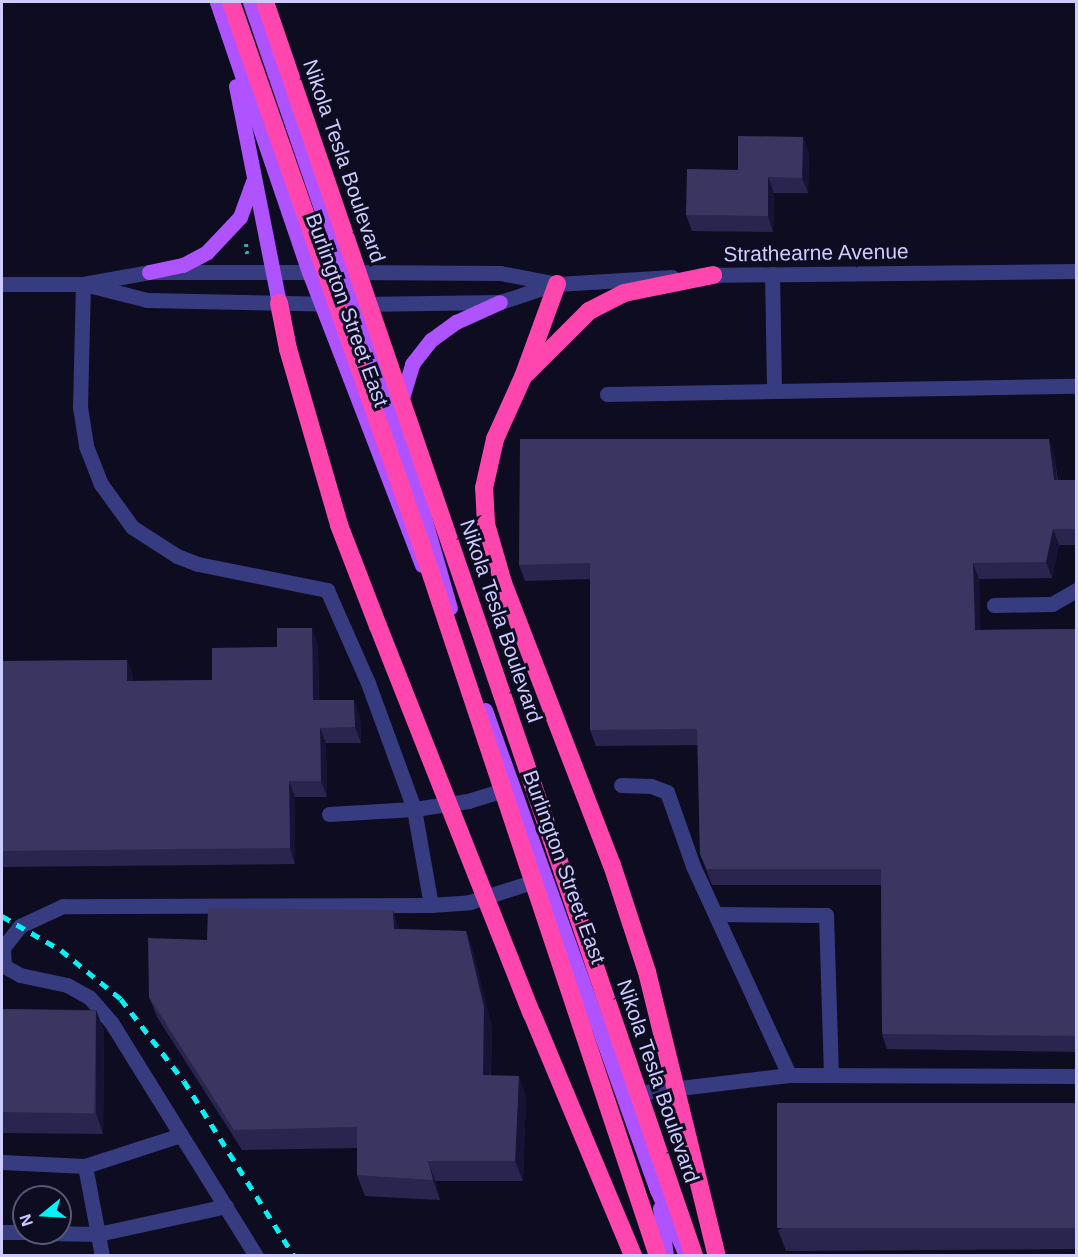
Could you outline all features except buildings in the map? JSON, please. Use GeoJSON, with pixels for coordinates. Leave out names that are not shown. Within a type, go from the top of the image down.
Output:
{"type":"FeatureCollection","features":[{"type":"Feature","properties":{"kind":"highway"},"geometry":{"type":"LineString","coordinates":[[231,2],[419,538],[658,1256]]}},
{"type":"Feature","properties":{"kind":"highway","name":"Nikola Tesla Boulevard"},"geometry":{"type":"LineString","coordinates":[[265,2],[694,1256]]}},
{"type":"Feature","properties":{"kind":"highway"},"geometry":{"type":"LineString","coordinates":[[523,377],[589,311],[624,292],[713,275]]}},
{"type":"Feature","properties":{"kind":"highway"},"geometry":{"type":"LineString","coordinates":[[557,284],[523,377],[495,439],[484,489],[486,524],[503,583],[612,865],[647,972],[717,1256]]}},
{"type":"Feature","properties":{"kind":"highway"},"geometry":{"type":"LineString","coordinates":[[279,303],[288,349],[339,525],[532,1014],[633,1256]]}},
{"type":"Feature","properties":{"kind":"main road","name":"Burlington Street East"},"geometry":{"type":"LineString","coordinates":[[217,2],[309,272],[412,547],[454,626]]}},
{"type":"Feature","properties":{"kind":"main road","name":"Burlington Street East"},"geometry":{"type":"LineString","coordinates":[[250,2],[356,304],[434,539],[454,626],[657,1190],[686,1256]]}},
{"type":"Feature","properties":{"kind":"main road"},"geometry":{"type":"LineString","coordinates":[[225,30],[279,303]]}},
{"type":"Feature","properties":{"kind":"main road"},"geometry":{"type":"LineString","coordinates":[[149,272],[183,265],[207,252],[240,217],[254,178]]}},
{"type":"Feature","properties":{"kind":"main road"},"geometry":{"type":"LineString","coordinates":[[406,454],[400,423],[401,393],[416,358],[431,340],[456,322],[500,302]]}},
{"type":"Feature","properties":{"kind":"main road","name":"Burlington Street East"},"geometry":{"type":"LineString","coordinates":[[657,1190],[666,1256]]}},
{"type":"Feature","properties":{"kind":"street","name":"Strathearne Avenue"},"geometry":{"type":"LineString","coordinates":[[82,284],[147,300],[356,304],[500,302],[557,284],[713,275],[1077,271]]}},
{"type":"Feature","properties":{"kind":"street","name":"Strathearne Avenue"},"geometry":{"type":"LineString","coordinates":[[2,284],[82,284],[149,272],[309,272],[500,273],[557,284]]}},
{"type":"Feature","properties":{"kind":"street"},"geometry":{"type":"LineString","coordinates":[[772,274],[774,391]]}},
{"type":"Feature","properties":{"kind":"street"},"geometry":{"type":"LineString","coordinates":[[82,284],[82,427],[92,466],[107,495],[137,531],[177,556],[198,564],[327,590],[368,683],[414,809],[431,905]]}},
{"type":"Feature","properties":{"kind":"street"},"geometry":{"type":"LineString","coordinates":[[607,394],[1077,386]]}},
{"type":"Feature","properties":{"kind":"street"},"geometry":{"type":"LineString","coordinates":[[994,605],[1052,604],[1077,590]]}},
{"type":"Feature","properties":{"kind":"street"},"geometry":{"type":"LineString","coordinates":[[621,785],[651,786],[667,792],[693,866],[789,1075]]}},
{"type":"Feature","properties":{"kind":"street"},"geometry":{"type":"LineString","coordinates":[[329,814],[414,809],[468,801],[513,788]]}},
{"type":"Feature","properties":{"kind":"street"},"geometry":{"type":"LineString","coordinates":[[256,1256],[111,1022],[90,998],[67,985],[20,975],[4,966],[3,948],[20,926],[63,906],[431,905],[470,902],[546,877]]}},
{"type":"Feature","properties":{"kind":"street"},"geometry":{"type":"LineString","coordinates":[[717,914],[826,915],[831,1075]]}},
{"type":"Feature","properties":{"kind":"street"},"geometry":{"type":"LineString","coordinates":[[623,1095],[789,1075],[1077,1076]]}},
{"type":"Feature","properties":{"kind":"street"},"geometry":{"type":"LineString","coordinates":[[2,1162],[85,1166],[181,1135]]}},
{"type":"Feature","properties":{"kind":"street"},"geometry":{"type":"LineString","coordinates":[[85,1166],[102,1256]]}},
{"type":"Feature","properties":{"kind":"street"},"geometry":{"type":"LineString","coordinates":[[72,1233],[98,1234],[226,1206]]}},
{"type":"Feature","properties":{"kind":"path"},"geometry":{"type":"LineString","coordinates":[[238,242],[254,246]]}},
{"type":"Feature","properties":{"kind":"path"},"geometry":{"type":"LineString","coordinates":[[246,244],[247,254]]}},
{"type":"Feature","properties":{"kind":"railway"},"geometry":{"type":"LineString","coordinates":[[2,916],[61,950],[121,999],[184,1081],[294,1256]]}}]}
